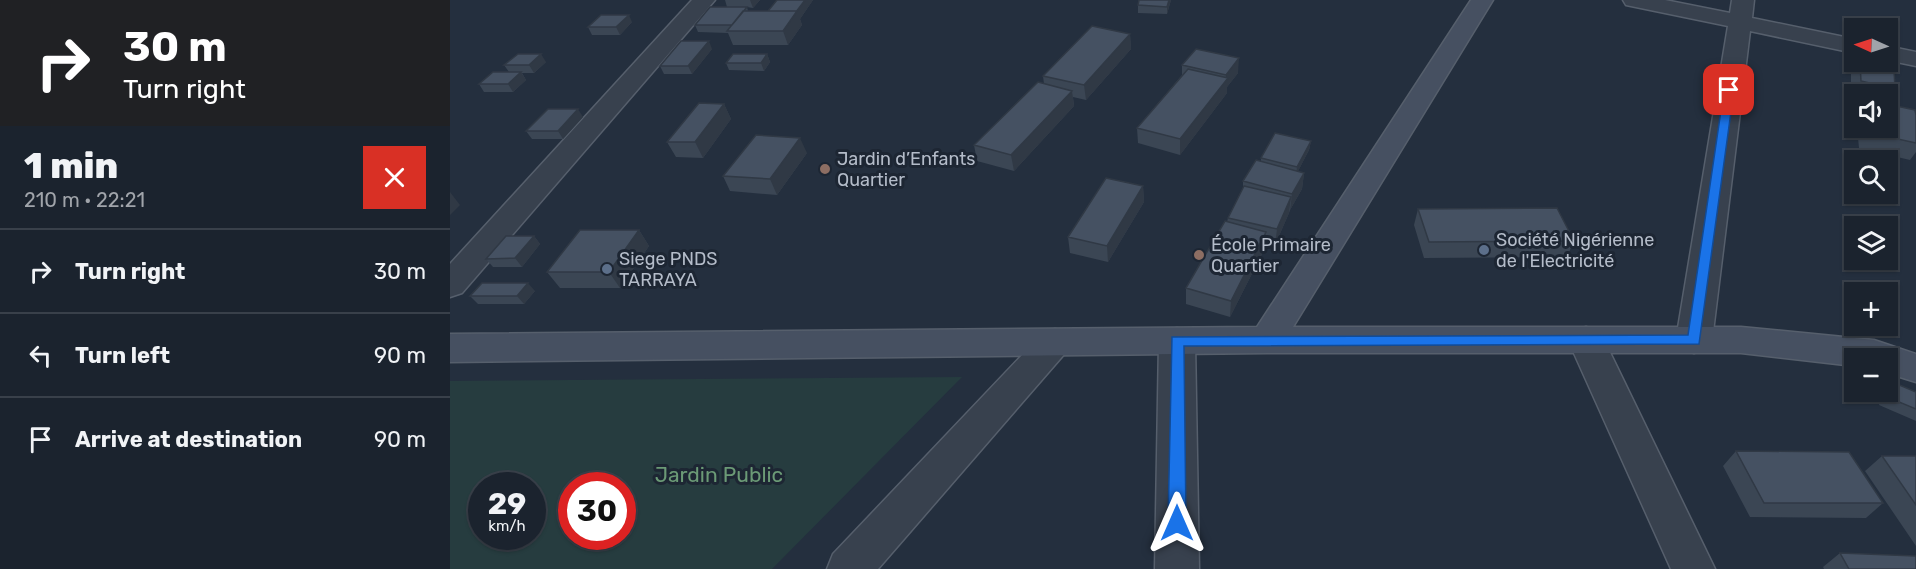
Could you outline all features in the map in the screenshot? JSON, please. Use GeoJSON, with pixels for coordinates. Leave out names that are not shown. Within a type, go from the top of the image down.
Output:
{"type":"FeatureCollection","features":[{"type":"Feature","properties":{"kind":"street"},"geometry":{"type":"LineString","coordinates":[[450,285],[704,0]]}},
{"type":"Feature","properties":{"kind":"street"},"geometry":{"type":"LineString","coordinates":[[1267,340],[1482,0]]}},
{"type":"Feature","properties":{"kind":"street"},"geometry":{"type":"LineString","coordinates":[[1634,0],[1741,11],[1844,43]]}},
{"type":"Feature","properties":{"kind":"street"},"geometry":{"type":"LineString","coordinates":[[1694,340],[1741,11]]}},
{"type":"Feature","properties":{"kind":"street"},"geometry":{"type":"LineString","coordinates":[[1898,55],[1916,59]]}},
{"type":"Feature","properties":{"kind":"street"},"geometry":{"type":"LineString","coordinates":[[450,348],[1267,340],[1741,340],[1844,351]]}},
{"type":"Feature","properties":{"kind":"street"},"geometry":{"type":"LineString","coordinates":[[1586,340],[1693,569]]}},
{"type":"Feature","properties":{"kind":"street"},"geometry":{"type":"LineString","coordinates":[[1177,341],[1177,569]]}},
{"type":"Feature","properties":{"kind":"street"},"geometry":{"type":"LineString","coordinates":[[849,569],[1055,342]]}},
{"type":"Feature","properties":{"kind":"street"},"geometry":{"type":"LineString","coordinates":[[1898,362],[1916,368]]}},
{"type":"Feature","properties":{"kind":"green space","name":"Jardin Public"},"geometry":{"type":"Polygon","coordinates":[[[962,377],[772,569],[450,569],[450,381],[962,377]]]}},
{"type":"Feature","properties":{"kind":"building"},"geometry":{"type":"Polygon","coordinates":[[[777,0],[805,0],[797,11],[768,11],[777,0]]]}},
{"type":"Feature","properties":{"kind":"building"},"geometry":{"type":"Polygon","coordinates":[[[1139,0],[1169,0],[1167,7],[1138,5],[1139,0]]]}},
{"type":"Feature","properties":{"kind":"building"},"geometry":{"type":"Polygon","coordinates":[[[710,7],[747,7],[732,25],[695,25],[710,7]]]}},
{"type":"Feature","properties":{"kind":"building"},"geometry":{"type":"Polygon","coordinates":[[[743,11],[797,11],[783,31],[727,31],[743,11]]]}},
{"type":"Feature","properties":{"kind":"building"},"geometry":{"type":"Polygon","coordinates":[[[601,15],[629,15],[616,27],[588,27],[601,15]]]}},
{"type":"Feature","properties":{"kind":"building"},"geometry":{"type":"Polygon","coordinates":[[[1092,26],[1130,34],[1084,85],[1043,76],[1092,26]]]}},
{"type":"Feature","properties":{"kind":"building"},"geometry":{"type":"Polygon","coordinates":[[[681,41],[709,41],[688,66],[660,66],[681,41]]]}},
{"type":"Feature","properties":{"kind":"building"},"geometry":{"type":"Polygon","coordinates":[[[1196,49],[1239,58],[1226,75],[1182,65],[1196,49]]]}},
{"type":"Feature","properties":{"kind":"building"},"geometry":{"type":"Polygon","coordinates":[[[518,54],[541,54],[529,65],[504,65],[518,54]]]}},
{"type":"Feature","properties":{"kind":"building"},"geometry":{"type":"Polygon","coordinates":[[[733,54],[767,54],[761,63],[726,63],[733,54]]]}},
{"type":"Feature","properties":{"kind":"building"},"geometry":{"type":"Polygon","coordinates":[[[1188,69],[1228,78],[1180,139],[1137,128],[1188,69]]]}},
{"type":"Feature","properties":{"kind":"building"},"geometry":{"type":"Polygon","coordinates":[[[493,72],[521,72],[508,84],[479,84],[493,72]]]}},
{"type":"Feature","properties":{"kind":"building"},"geometry":{"type":"Polygon","coordinates":[[[1861,72],[1894,72],[1895,84],[1874,84],[1861,81],[1861,72]]]}},
{"type":"Feature","properties":{"kind":"building"},"geometry":{"type":"Polygon","coordinates":[[[1038,82],[1072,91],[1011,155],[974,145],[1038,82]]]}},
{"type":"Feature","properties":{"kind":"building"},"geometry":{"type":"Polygon","coordinates":[[[699,103],[724,104],[695,142],[667,142],[699,103]]]}},
{"type":"Feature","properties":{"kind":"building"},"geometry":{"type":"Polygon","coordinates":[[[1898,106],[1915,110],[1916,143],[1893,138],[1898,138],[1898,106]]]}},
{"type":"Feature","properties":{"kind":"building"},"geometry":{"type":"Polygon","coordinates":[[[548,109],[578,109],[558,131],[526,131],[548,109]]]}},
{"type":"Feature","properties":{"kind":"building"},"geometry":{"type":"Polygon","coordinates":[[[1275,133],[1311,141],[1297,167],[1261,158],[1275,133]]]}},
{"type":"Feature","properties":{"kind":"building"},"geometry":{"type":"Polygon","coordinates":[[[756,135],[800,138],[770,179],[723,176],[756,135]]]}},
{"type":"Feature","properties":{"kind":"building"},"geometry":{"type":"Polygon","coordinates":[[[1256,160],[1304,173],[1292,194],[1243,181],[1256,160]]]}},
{"type":"Feature","properties":{"kind":"building"},"geometry":{"type":"Polygon","coordinates":[[[1106,178],[1143,186],[1107,246],[1068,237],[1106,178]]]}},
{"type":"Feature","properties":{"kind":"building"},"geometry":{"type":"Polygon","coordinates":[[[1244,186],[1291,197],[1277,229],[1228,218],[1244,186]]]}},
{"type":"Feature","properties":{"kind":"building"},"geometry":{"type":"Polygon","coordinates":[[[1557,208],[1574,241],[1429,242],[1418,209],[1557,208]]]}},
{"type":"Feature","properties":{"kind":"building"},"geometry":{"type":"Polygon","coordinates":[[[1225,221],[1266,232],[1231,301],[1186,288],[1225,221]]]}},
{"type":"Feature","properties":{"kind":"building"},"geometry":{"type":"Polygon","coordinates":[[[580,230],[639,230],[609,272],[547,272],[580,230]]]}},
{"type":"Feature","properties":{"kind":"building"},"geometry":{"type":"Polygon","coordinates":[[[506,236],[534,236],[515,258],[486,259],[506,236]]]}},
{"type":"Feature","properties":{"kind":"building"},"geometry":{"type":"Polygon","coordinates":[[[482,283],[528,283],[517,296],[470,296],[482,283]]]}},
{"type":"Feature","properties":{"kind":"building"},"geometry":{"type":"Polygon","coordinates":[[[1898,384],[1916,392],[1916,409],[1898,402],[1898,384]]]}},
{"type":"Feature","properties":{"kind":"building"},"geometry":{"type":"Polygon","coordinates":[[[1736,451],[1849,452],[1883,503],[1764,503],[1736,451]]]}},
{"type":"Feature","properties":{"kind":"building"},"geometry":{"type":"Polygon","coordinates":[[[1882,456],[1916,456],[1916,505],[1882,456]]]}},
{"type":"Feature","properties":{"kind":"building"},"geometry":{"type":"Polygon","coordinates":[[[1840,553],[1916,556],[1916,569],[1849,569],[1840,553]]]}},
{"type":"Feature","properties":{"kind":"place","name":"Jardin d’Enfants Quartier"},"geometry":{"type":"Point","coordinates":[825,169]}},
{"type":"Feature","properties":{"kind":"place","name":"Société Nigérienne de l'Electricité"},"geometry":{"type":"Point","coordinates":[1484,250]}},
{"type":"Feature","properties":{"kind":"place","name":"École Primaire Quartier"},"geometry":{"type":"Point","coordinates":[1199,255]}},
{"type":"Feature","properties":{"kind":"place","name":"Siege PNDS TARRAYA"},"geometry":{"type":"Point","coordinates":[607,269]}},
{"type":"Feature","properties":{"kind":"route"},"geometry":{"type":"LineString","coordinates":[[1177,523],[1177,341],[1694,340],[1729,90]]}}]}
